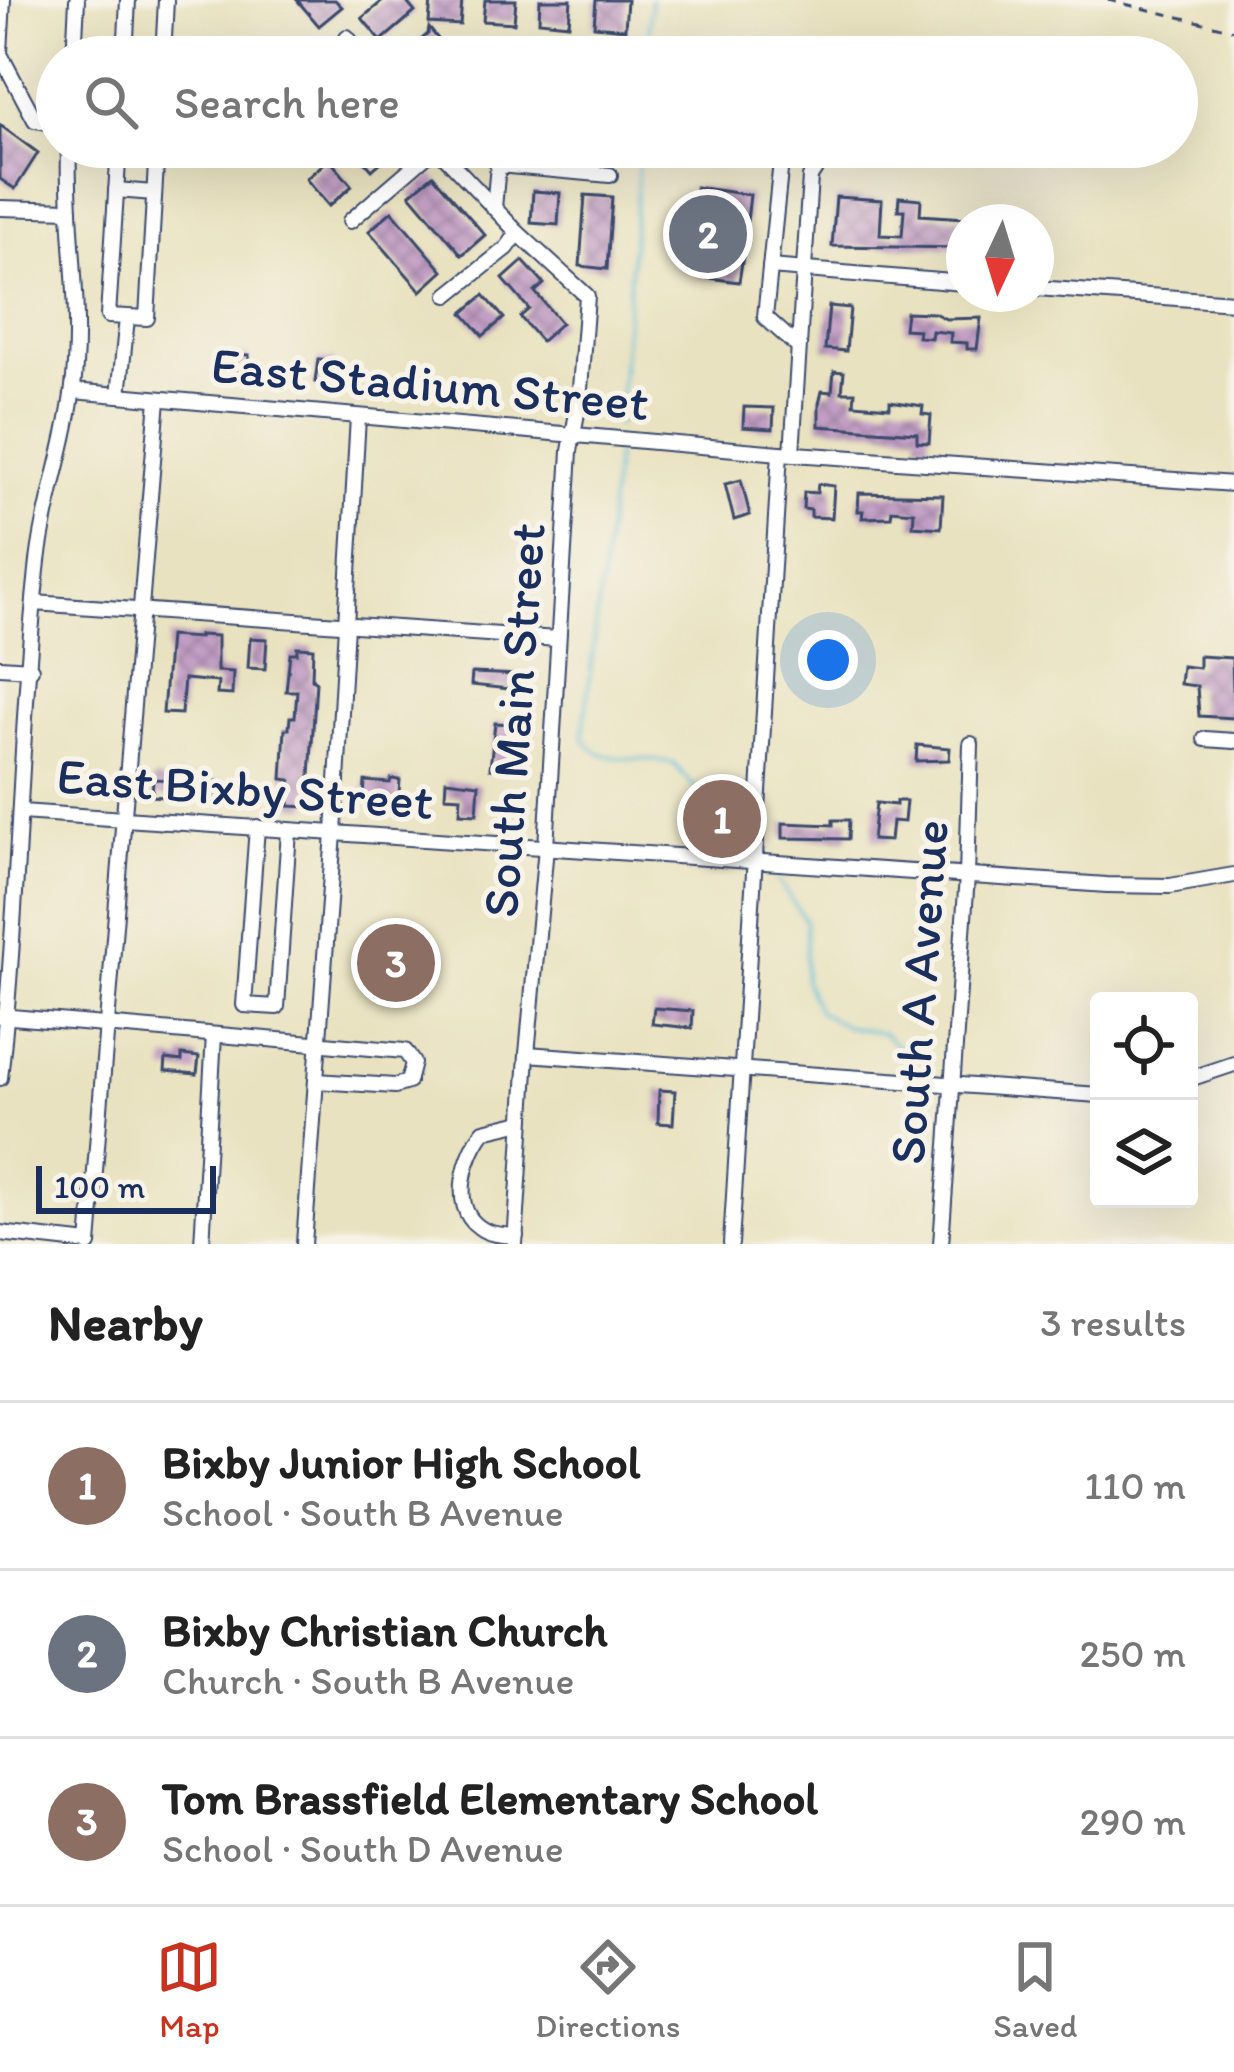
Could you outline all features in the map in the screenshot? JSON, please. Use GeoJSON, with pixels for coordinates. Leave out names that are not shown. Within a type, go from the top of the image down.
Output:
{"type":"FeatureCollection","features":[{"type":"Feature","properties":{"kind":"street"},"geometry":{"type":"LineString","coordinates":[[3,0],[0,53],[36,120]]}},
{"type":"Feature","properties":{"kind":"street"},"geometry":{"type":"LineString","coordinates":[[75,36],[77,0]]}},
{"type":"Feature","properties":{"kind":"street"},"geometry":{"type":"LineString","coordinates":[[126,36],[128,0]]}},
{"type":"Feature","properties":{"kind":"street"},"geometry":{"type":"LineString","coordinates":[[164,36],[166,0]]}},
{"type":"Feature","properties":{"kind":"street"},"geometry":{"type":"LineString","coordinates":[[0,1078],[34,603],[41,539],[68,432],[73,391],[77,319],[69,168]]}},
{"type":"Feature","properties":{"kind":"street"},"geometry":{"type":"LineString","coordinates":[[118,168],[109,316],[127,318],[146,318],[156,168]]}},
{"type":"Feature","properties":{"kind":"street"},"geometry":{"type":"LineString","coordinates":[[350,221],[412,168]]}},
{"type":"Feature","properties":{"kind":"street"},"geometry":{"type":"LineString","coordinates":[[448,296],[507,248],[518,233],[456,168]]}},
{"type":"Feature","properties":{"kind":"street"},"geometry":{"type":"LineString","coordinates":[[494,208],[498,168]]}},
{"type":"Feature","properties":{"kind":"street"},"geometry":{"type":"LineString","coordinates":[[532,168],[610,175]]}},
{"type":"Feature","properties":{"kind":"street"},"geometry":{"type":"LineString","coordinates":[[731,1244],[786,453],[810,177],[815,168]]}},
{"type":"Feature","properties":{"kind":"street"},"geometry":{"type":"LineString","coordinates":[[780,171],[765,317],[797,346]]}},
{"type":"Feature","properties":{"kind":"street"},"geometry":{"type":"LineString","coordinates":[[116,190],[154,193]]}},
{"type":"Feature","properties":{"kind":"street"},"geometry":{"type":"LineString","coordinates":[[0,208],[70,210]]}},
{"type":"Feature","properties":{"kind":"street","name":"South Main Street"},"geometry":{"type":"LineString","coordinates":[[515,1240],[586,296],[518,233]]}},
{"type":"Feature","properties":{"kind":"street"},"geometry":{"type":"LineString","coordinates":[[770,267],[946,282]]}},
{"type":"Feature","properties":{"kind":"street"},"geometry":{"type":"LineString","coordinates":[[1054,289],[1234,302]]}},
{"type":"Feature","properties":{"kind":"street"},"geometry":{"type":"LineString","coordinates":[[119,395],[127,318]]}},
{"type":"Feature","properties":{"kind":"street","name":"East Stadium Street"},"geometry":{"type":"LineString","coordinates":[[73,391],[786,453],[1234,484]]}},
{"type":"Feature","properties":{"kind":"street"},"geometry":{"type":"LineString","coordinates":[[0,1233],[88,1244],[158,399]]}},
{"type":"Feature","properties":{"kind":"street"},"geometry":{"type":"LineString","coordinates":[[304,1244],[358,417]]}},
{"type":"Feature","properties":{"kind":"street"},"geometry":{"type":"LineString","coordinates":[[34,603],[558,639]]}},
{"type":"Feature","properties":{"kind":"street"},"geometry":{"type":"LineString","coordinates":[[0,667],[31,669]]}},
{"type":"Feature","properties":{"kind":"street"},"geometry":{"type":"LineString","coordinates":[[1205,739],[1234,741]]}},
{"type":"Feature","properties":{"kind":"street","name":"South A Avenue"},"geometry":{"type":"LineString","coordinates":[[941,1244],[967,876],[971,744]]}},
{"type":"Feature","properties":{"kind":"street","name":"East Bixby Street"},"geometry":{"type":"LineString","coordinates":[[21,812],[967,876],[1170,886],[1234,875]]}},
{"type":"Feature","properties":{"kind":"street"},"geometry":{"type":"LineString","coordinates":[[241,1036],[257,827]]}},
{"type":"Feature","properties":{"kind":"street"},"geometry":{"type":"LineString","coordinates":[[244,1005],[277,1007],[289,831]]}},
{"type":"Feature","properties":{"kind":"street"},"geometry":{"type":"LineString","coordinates":[[3,1016],[405,1052],[413,1070],[408,1082],[395,1087],[316,1081]]}},
{"type":"Feature","properties":{"kind":"street"},"geometry":{"type":"LineString","coordinates":[[202,1244],[214,1035]]}},
{"type":"Feature","properties":{"kind":"street"},"geometry":{"type":"LineString","coordinates":[[526,1054],[1090,1094]]}},
{"type":"Feature","properties":{"kind":"street"},"geometry":{"type":"LineString","coordinates":[[1198,1076],[1234,1064]]}},
{"type":"Feature","properties":{"kind":"street"},"geometry":{"type":"LineString","coordinates":[[515,1240],[481,1230],[472,1220],[464,1204],[466,1162],[484,1131],[522,1122]]}},
{"type":"Feature","properties":{"kind":"path"},"geometry":{"type":"LineString","coordinates":[[1108,0],[1234,29]]}},
{"type":"Feature","properties":{"kind":"building"},"geometry":{"type":"Polygon","coordinates":[[[297,0],[335,0],[342,7],[319,26],[297,0]]]}},
{"type":"Feature","properties":{"kind":"building"},"geometry":{"type":"Polygon","coordinates":[[[384,0],[405,0],[415,12],[387,36],[377,36],[362,18],[384,0]]]}},
{"type":"Feature","properties":{"kind":"building"},"geometry":{"type":"Polygon","coordinates":[[[431,0],[462,0],[460,25],[429,23],[431,0]]]}},
{"type":"Feature","properties":{"kind":"building"},"geometry":{"type":"Polygon","coordinates":[[[485,0],[516,0],[514,23],[483,21],[485,0]]]}},
{"type":"Feature","properties":{"kind":"building"},"geometry":{"type":"Polygon","coordinates":[[[540,0],[571,0],[569,24],[539,21],[540,0]]]}},
{"type":"Feature","properties":{"kind":"building"},"geometry":{"type":"Polygon","coordinates":[[[596,0],[627,0],[625,29],[594,26],[596,0]]]}},
{"type":"Feature","properties":{"kind":"building"},"geometry":{"type":"Polygon","coordinates":[[[0,125],[36,156],[15,189],[0,179],[0,125]]]}},
{"type":"Feature","properties":{"kind":"building"},"geometry":{"type":"Polygon","coordinates":[[[319,168],[337,168],[352,186],[329,206],[306,179],[319,168]]]}},
{"type":"Feature","properties":{"kind":"building"},"geometry":{"type":"Polygon","coordinates":[[[433,175],[485,235],[462,255],[410,194],[433,175]]]}},
{"type":"Feature","properties":{"kind":"building"},"geometry":{"type":"Polygon","coordinates":[[[696,187],[750,195],[747,221],[722,218],[718,253],[743,256],[739,282],[694,276],[701,216],[692,215],[696,187]]]}},
{"type":"Feature","properties":{"kind":"building"},"geometry":{"type":"Polygon","coordinates":[[[533,191],[560,193],[558,225],[531,223],[533,191]]]}},
{"type":"Feature","properties":{"kind":"building"},"geometry":{"type":"Polygon","coordinates":[[[585,195],[612,197],[607,269],[580,266],[585,195]]]}},
{"type":"Feature","properties":{"kind":"building"},"geometry":{"type":"Polygon","coordinates":[[[836,197],[882,200],[880,235],[902,236],[904,210],[898,210],[899,197],[921,199],[920,215],[946,217],[946,248],[832,246],[836,197]]]}},
{"type":"Feature","properties":{"kind":"building"},"geometry":{"type":"Polygon","coordinates":[[[392,211],[443,271],[421,291],[369,231],[392,211]]]}},
{"type":"Feature","properties":{"kind":"building"},"geometry":{"type":"Polygon","coordinates":[[[523,261],[544,284],[535,292],[561,323],[541,341],[520,317],[529,309],[503,279],[523,261]]]}},
{"type":"Feature","properties":{"kind":"building"},"geometry":{"type":"Polygon","coordinates":[[[484,295],[504,318],[483,336],[463,313],[484,295]]]}},
{"type":"Feature","properties":{"kind":"building"},"geometry":{"type":"Polygon","coordinates":[[[829,306],[850,308],[846,351],[825,349],[829,306]]]}},
{"type":"Feature","properties":{"kind":"building"},"geometry":{"type":"Polygon","coordinates":[[[906,312],[934,313],[946,319],[981,318],[977,349],[950,342],[951,333],[932,331],[931,338],[918,337],[919,330],[904,329],[906,312]]]}},
{"type":"Feature","properties":{"kind":"building"},"geometry":{"type":"Polygon","coordinates":[[[218,354],[249,355],[248,373],[218,371],[218,354]]]}},
{"type":"Feature","properties":{"kind":"building"},"geometry":{"type":"Polygon","coordinates":[[[318,359],[334,360],[339,367],[338,382],[315,382],[318,359]]]}},
{"type":"Feature","properties":{"kind":"building"},"geometry":{"type":"Polygon","coordinates":[[[834,371],[844,372],[842,392],[855,392],[854,404],[890,407],[890,401],[923,406],[922,414],[931,415],[929,443],[917,442],[917,433],[819,426],[822,391],[832,392],[834,371]]]}},
{"type":"Feature","properties":{"kind":"building"},"geometry":{"type":"Polygon","coordinates":[[[744,407],[774,408],[773,429],[743,427],[744,407]]]}},
{"type":"Feature","properties":{"kind":"building"},"geometry":{"type":"Polygon","coordinates":[[[741,480],[750,515],[734,520],[725,484],[741,480]]]}},
{"type":"Feature","properties":{"kind":"building"},"geometry":{"type":"Polygon","coordinates":[[[818,484],[834,486],[832,518],[811,517],[811,510],[803,509],[804,492],[817,493],[818,484]]]}},
{"type":"Feature","properties":{"kind":"building"},"geometry":{"type":"Polygon","coordinates":[[[859,493],[943,495],[941,528],[913,526],[914,512],[892,510],[891,517],[862,518],[859,493]]]}},
{"type":"Feature","properties":{"kind":"building"},"geometry":{"type":"Polygon","coordinates":[[[169,636],[217,636],[217,671],[233,672],[232,695],[217,694],[218,682],[184,679],[181,714],[163,713],[169,636]]]}},
{"type":"Feature","properties":{"kind":"building"},"geometry":{"type":"Polygon","coordinates":[[[250,638],[267,639],[265,669],[248,668],[250,638]]]}},
{"type":"Feature","properties":{"kind":"building"},"geometry":{"type":"Polygon","coordinates":[[[297,647],[313,648],[312,679],[316,682],[308,807],[289,806],[291,780],[282,779],[285,729],[289,729],[290,717],[295,717],[297,691],[286,691],[290,653],[297,653],[297,647]]]}},
{"type":"Feature","properties":{"kind":"building"},"geometry":{"type":"Polygon","coordinates":[[[1199,656],[1232,658],[1234,718],[1199,716],[1197,686],[1180,684],[1182,666],[1199,668],[1199,656]]]}},
{"type":"Feature","properties":{"kind":"building"},"geometry":{"type":"Polygon","coordinates":[[[472,673],[520,675],[519,690],[471,685],[472,673]]]}},
{"type":"Feature","properties":{"kind":"building"},"geometry":{"type":"Polygon","coordinates":[[[495,723],[513,724],[511,752],[518,755],[512,769],[490,768],[495,723]]]}},
{"type":"Feature","properties":{"kind":"building"},"geometry":{"type":"Polygon","coordinates":[[[917,745],[950,748],[949,760],[916,761],[917,745]]]}},
{"type":"Feature","properties":{"kind":"building"},"geometry":{"type":"Polygon","coordinates":[[[175,776],[225,782],[223,799],[204,801],[197,794],[177,792],[177,798],[152,796],[153,779],[175,780],[175,776]]]}},
{"type":"Feature","properties":{"kind":"building"},"geometry":{"type":"Polygon","coordinates":[[[400,780],[398,804],[364,798],[365,781],[390,783],[400,780]]]}},
{"type":"Feature","properties":{"kind":"building"},"geometry":{"type":"Polygon","coordinates":[[[446,780],[479,784],[477,814],[460,813],[461,797],[445,796],[446,780]]]}},
{"type":"Feature","properties":{"kind":"building"},"geometry":{"type":"Polygon","coordinates":[[[896,801],[906,801],[904,822],[892,821],[890,841],[872,840],[876,803],[896,805],[896,801]]]}},
{"type":"Feature","properties":{"kind":"building"},"geometry":{"type":"Polygon","coordinates":[[[833,820],[849,820],[848,839],[783,838],[783,823],[833,825],[833,820]]]}},
{"type":"Feature","properties":{"kind":"building"},"geometry":{"type":"Polygon","coordinates":[[[654,1008],[693,1011],[692,1028],[652,1024],[654,1008]]]}},
{"type":"Feature","properties":{"kind":"building"},"geometry":{"type":"Polygon","coordinates":[[[182,1055],[199,1057],[197,1074],[165,1071],[166,1059],[182,1061],[182,1055]]]}},
{"type":"Feature","properties":{"kind":"building"},"geometry":{"type":"Polygon","coordinates":[[[659,1090],[675,1091],[673,1124],[658,1123],[659,1090]]]}},
{"type":"Feature","properties":{"kind":"waterway"},"geometry":{"type":"LineString","coordinates":[[648,36],[651,0]]}},
{"type":"Feature","properties":{"kind":"waterway"},"geometry":{"type":"LineString","coordinates":[[618,425],[638,168]]}},
{"type":"Feature","properties":{"kind":"waterway"},"geometry":{"type":"LineString","coordinates":[[616,454],[583,736],[599,753],[674,764],[742,841]]}},
{"type":"Feature","properties":{"kind":"waterway"},"geometry":{"type":"LineString","coordinates":[[778,880],[806,922],[805,981],[818,1011],[845,1026],[885,1034],[915,1065]]}},
{"type":"Feature","properties":{"kind":"place","name":"Bixby Christian Church"},"geometry":{"type":"Point","coordinates":[708,234]}},
{"type":"Feature","properties":{"kind":"place","name":"Bixby Junior High School"},"geometry":{"type":"Point","coordinates":[722,819]}},
{"type":"Feature","properties":{"kind":"place","name":"Tom Brassfield Elementary School"},"geometry":{"type":"Point","coordinates":[396,963]}}]}
